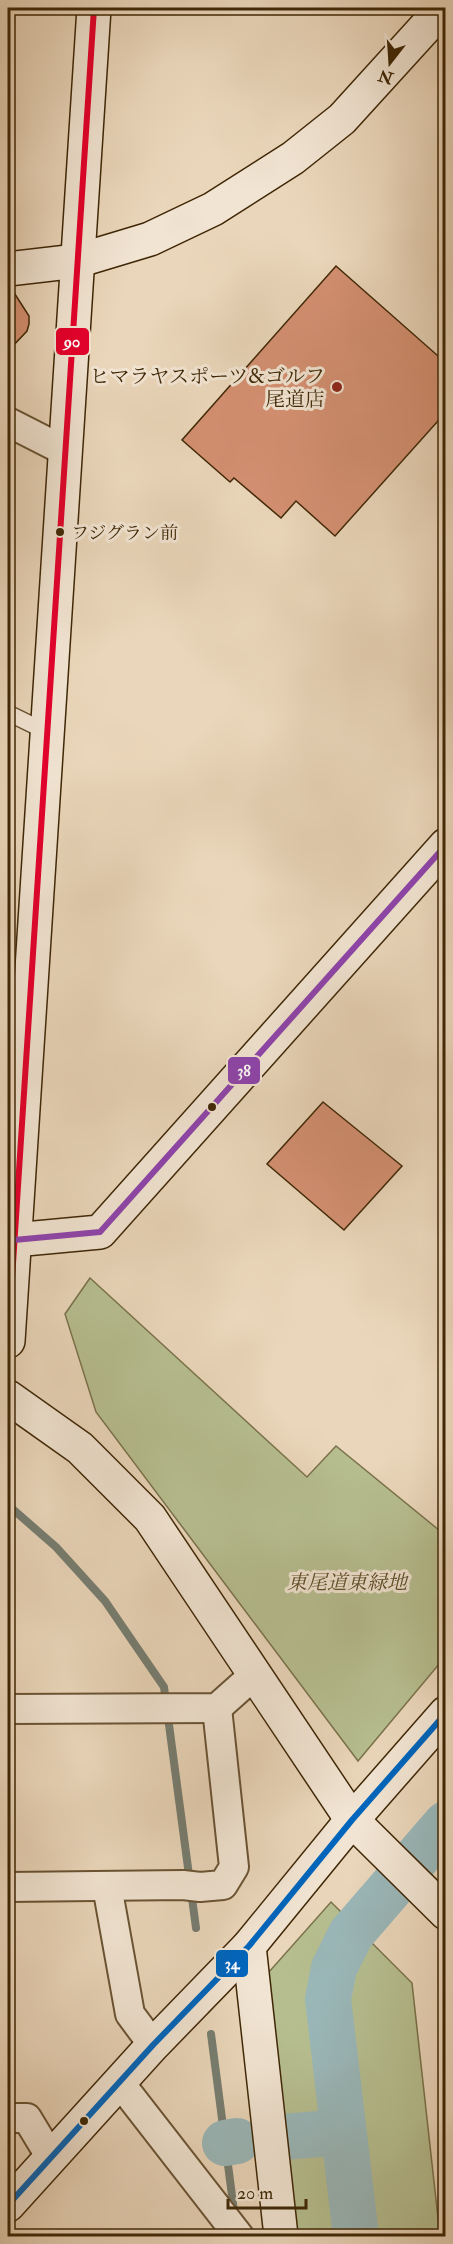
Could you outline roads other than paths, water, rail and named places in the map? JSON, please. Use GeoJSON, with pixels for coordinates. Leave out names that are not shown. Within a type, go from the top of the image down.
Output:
{"type":"FeatureCollection","features":[{"type":"Feature","properties":{"kind":"street"},"geometry":{"type":"LineString","coordinates":[[8,1341],[94,8]]}},
{"type":"Feature","properties":{"kind":"street"},"geometry":{"type":"LineString","coordinates":[[8,268],[77,261],[150,239],[213,208],[293,159],[342,119],[443,8]]}},
{"type":"Feature","properties":{"kind":"street"},"geometry":{"type":"LineString","coordinates":[[8,422],[65,451]]}},
{"type":"Feature","properties":{"kind":"street"},"geometry":{"type":"LineString","coordinates":[[14,1240],[100,1232],[446,845]]}},
{"type":"Feature","properties":{"kind":"street"},"geometry":{"type":"LineString","coordinates":[[8,1397],[80,1448],[150,1518],[352,1821],[438,1906]]}},
{"type":"Feature","properties":{"kind":"street"},"geometry":{"type":"LineString","coordinates":[[8,1709],[217,1708],[254,1675]]}},
{"type":"Feature","properties":{"kind":"street"},"geometry":{"type":"LineString","coordinates":[[8,1887],[223,1885],[234,1867],[217,1708]]}},
{"type":"Feature","properties":{"kind":"street"},"geometry":{"type":"LineString","coordinates":[[8,2205],[153,2045],[249,1946],[352,1821],[446,1713]]}},
{"type":"Feature","properties":{"kind":"street"},"geometry":{"type":"LineString","coordinates":[[107,1886],[130,2014],[153,2045]]}},
{"type":"Feature","properties":{"kind":"street"},"geometry":{"type":"LineString","coordinates":[[249,1946],[281,2236]]}},
{"type":"Feature","properties":{"kind":"street"},"geometry":{"type":"LineString","coordinates":[[120,2083],[239,2236]]}},
{"type":"Feature","properties":{"kind":"street"},"geometry":{"type":"LineString","coordinates":[[8,2118],[27,2118],[50,2156]]}},
{"type":"Feature","properties":{"kind":"lane"},"geometry":{"type":"LineString","coordinates":[[8,713],[47,732]]}},
{"type":"Feature","properties":{"kind":"waterway"},"geometry":{"type":"LineString","coordinates":[[8,1505],[56,1547],[105,1601],[164,1687],[196,1928]]}},
{"type":"Feature","properties":{"kind":"waterway"},"geometry":{"type":"LineString","coordinates":[[356,2236],[328,1999],[334,1968],[351,1934],[446,1824]]}},
{"type":"Feature","properties":{"kind":"waterway"},"geometry":{"type":"LineString","coordinates":[[211,2034],[234,2211]]}},
{"type":"Feature","properties":{"kind":"waterway"},"geometry":{"type":"LineString","coordinates":[[283,2137],[343,2132]]}},
{"type":"Feature","properties":{"kind":"waterway"},"geometry":{"type":"LineString","coordinates":[[225,2143],[237,2141]]}},
{"type":"Feature","properties":{"kind":"place","name":"ヒマラヤスポーツ&ゴルフ 尾道店"},"geometry":{"type":"Point","coordinates":[337,387]}},
{"type":"Feature","properties":{"kind":"place","name":"フジグラン前"},"geometry":{"type":"Point","coordinates":[60,532]}},
{"type":"Feature","properties":{"kind":"park label","name":"東尾道東緑地"},"geometry":{"type":"Point","coordinates":[347,1582]}}]}
